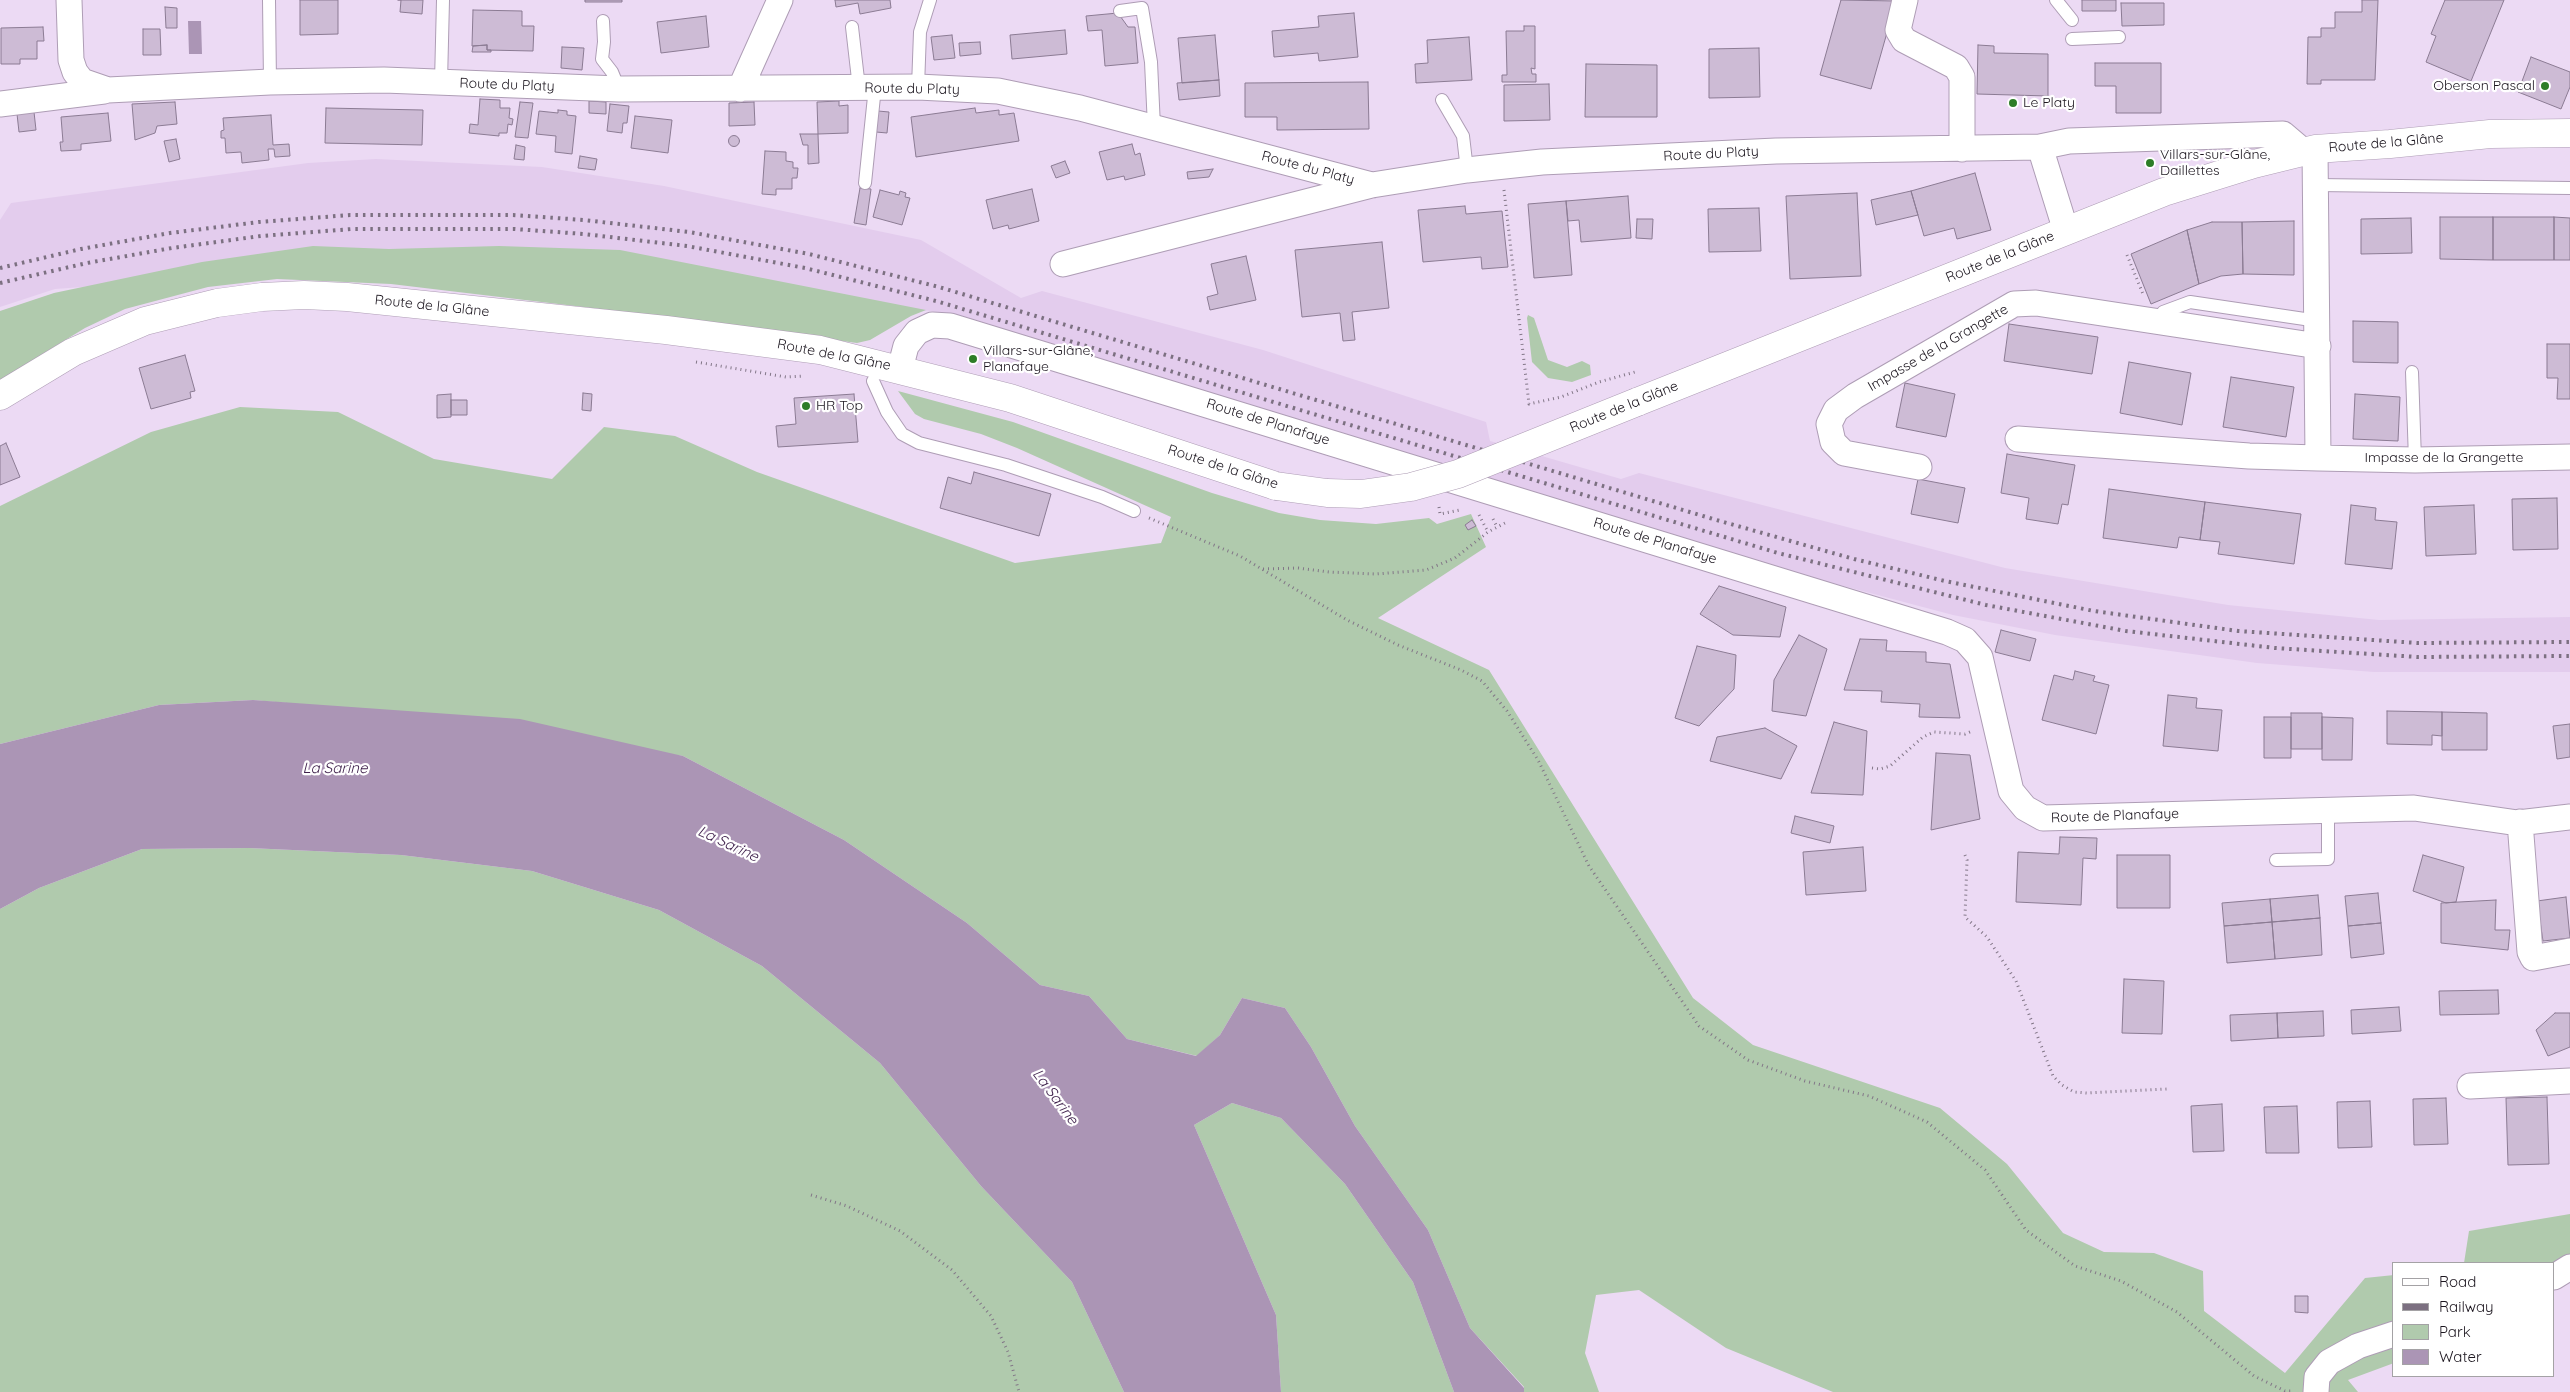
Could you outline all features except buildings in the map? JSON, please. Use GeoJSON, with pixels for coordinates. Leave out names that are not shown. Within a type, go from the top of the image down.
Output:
{"type":"FeatureCollection","features":[{"type":"Feature","properties":{"kind":"main road","name":"Route de la Glâne"},"geometry":{"type":"LineString","coordinates":[[0,396],[73,352],[145,321],[217,303],[262,297],[304,295],[347,297],[742,339],[820,350],[1010,398],[1276,486],[1327,493],[1360,494],[1411,487],[1458,474],[2164,192],[2309,150],[2490,134],[2570,133]]}},
{"type":"Feature","properties":{"kind":"street","name":"Route du Platy"},"geometry":{"type":"LineString","coordinates":[[69,0],[71,60],[75,72],[82,81],[108,90]]}},
{"type":"Feature","properties":{"kind":"street"},"geometry":{"type":"LineString","coordinates":[[740,89],[780,0]]}},
{"type":"Feature","properties":{"kind":"street"},"geometry":{"type":"LineString","coordinates":[[1905,0],[1898,30],[1904,40],[1956,67],[1962,77],[1962,150]]}},
{"type":"Feature","properties":{"kind":"street","name":"Route du Platy"},"geometry":{"type":"LineString","coordinates":[[0,104],[108,90],[270,82],[384,80],[619,89],[918,86],[998,91],[1080,108],[1372,185]]}},
{"type":"Feature","properties":{"kind":"street","name":"Route du Platy"},"geometry":{"type":"LineString","coordinates":[[1063,264],[1372,185],[1466,170],[1542,162],[1776,151],[1962,150],[2040,147],[2069,141],[2283,134],[2309,150]]}},
{"type":"Feature","properties":{"kind":"street"},"geometry":{"type":"LineString","coordinates":[[2040,147],[2066,231]]}},
{"type":"Feature","properties":{"kind":"street"},"geometry":{"type":"LineString","coordinates":[[2309,150],[2316,185],[2318,458]]}},
{"type":"Feature","properties":{"kind":"street","name":"Impasse de la Grangette"},"geometry":{"type":"LineString","coordinates":[[1919,467],[1844,453],[1833,442],[1829,424],[1836,410],[1855,396],[2014,304],[2036,303],[2318,346]]}},
{"type":"Feature","properties":{"kind":"street","name":"Route de Planafaye"},"geometry":{"type":"LineString","coordinates":[[900,369],[906,346],[917,332],[932,325],[950,326],[1539,505],[1947,632],[1965,640],[1980,657],[2011,791],[2025,808],[2043,818],[2414,808],[2520,822],[2570,817]]}},
{"type":"Feature","properties":{"kind":"street","name":"Impasse de la Grangette"},"geometry":{"type":"LineString","coordinates":[[2018,439],[2249,456],[2415,460],[2570,457]]}},
{"type":"Feature","properties":{"kind":"street"},"geometry":{"type":"LineString","coordinates":[[2520,822],[2530,952],[2533,958],[2570,952]]}},
{"type":"Feature","properties":{"kind":"street"},"geometry":{"type":"LineString","coordinates":[[2470,1086],[2570,1082]]}},
{"type":"Feature","properties":{"kind":"street"},"geometry":{"type":"LineString","coordinates":[[2555,1276],[2570,1268]]}},
{"type":"Feature","properties":{"kind":"street"},"geometry":{"type":"LineString","coordinates":[[2316,1391],[2317,1377],[2329,1362],[2358,1346],[2392,1335]]}},
{"type":"Feature","properties":{"kind":"lane"},"geometry":{"type":"LineString","coordinates":[[269,0],[270,82]]}},
{"type":"Feature","properties":{"kind":"lane","name":"Route du Platy"},"geometry":{"type":"LineString","coordinates":[[441,82],[443,0]]}},
{"type":"Feature","properties":{"kind":"lane"},"geometry":{"type":"LineString","coordinates":[[918,86],[920,32],[930,0]]}},
{"type":"Feature","properties":{"kind":"lane"},"geometry":{"type":"LineString","coordinates":[[2056,0],[2072,20]]}},
{"type":"Feature","properties":{"kind":"lane"},"geometry":{"type":"LineString","coordinates":[[1120,11],[1142,8],[1151,62],[1154,127]]}},
{"type":"Feature","properties":{"kind":"lane"},"geometry":{"type":"LineString","coordinates":[[603,20],[604,42],[602,59],[612,72],[619,89]]}},
{"type":"Feature","properties":{"kind":"lane"},"geometry":{"type":"LineString","coordinates":[[852,27],[867,87],[865,183]]}},
{"type":"Feature","properties":{"kind":"lane"},"geometry":{"type":"LineString","coordinates":[[2072,39],[2119,37]]}},
{"type":"Feature","properties":{"kind":"lane"},"geometry":{"type":"LineString","coordinates":[[1442,100],[1463,136],[1466,170]]}},
{"type":"Feature","properties":{"kind":"lane"},"geometry":{"type":"LineString","coordinates":[[2316,185],[2570,188]]}},
{"type":"Feature","properties":{"kind":"lane"},"geometry":{"type":"LineString","coordinates":[[2163,312],[2190,302],[2318,321]]}},
{"type":"Feature","properties":{"kind":"lane"},"geometry":{"type":"LineString","coordinates":[[2412,372],[2415,460]]}},
{"type":"Feature","properties":{"kind":"lane"},"geometry":{"type":"LineString","coordinates":[[873,381],[887,412],[902,434],[920,443],[1006,465],[1102,497],[1134,511]]}},
{"type":"Feature","properties":{"kind":"lane"},"geometry":{"type":"LineString","coordinates":[[2276,860],[2328,858],[2328,810]]}},
{"type":"Feature","properties":{"kind":"path"},"geometry":{"type":"LineString","coordinates":[[1503,182],[1530,404],[1561,397],[1599,382],[1642,370]]}},
{"type":"Feature","properties":{"kind":"path"},"geometry":{"type":"LineString","coordinates":[[2127,255],[2136,277]]}},
{"type":"Feature","properties":{"kind":"path"},"geometry":{"type":"LineString","coordinates":[[688,359],[704,365],[786,377],[806,376]]}},
{"type":"Feature","properties":{"kind":"path"},"geometry":{"type":"LineString","coordinates":[[1263,569],[1298,568],[1329,572],[1376,574],[1426,570],[1456,558],[1488,532],[1539,505]]}},
{"type":"Feature","properties":{"kind":"path"},"geometry":{"type":"LineString","coordinates":[[1440,510],[1440,514],[1466,508]]}},
{"type":"Feature","properties":{"kind":"path"},"geometry":{"type":"LineString","coordinates":[[1134,511],[1240,556],[1347,620],[1398,645],[1482,681],[1507,712],[1538,760],[1589,866],[1699,1026],[1748,1060],[1805,1081],[1869,1096],[1927,1122],[1985,1170],[2026,1230],[2075,1266],[2121,1282],[2176,1312],[2254,1376],[2285,1391],[2316,1391]]}},
{"type":"Feature","properties":{"kind":"path"},"geometry":{"type":"LineString","coordinates":[[1478,512],[1488,532]]}},
{"type":"Feature","properties":{"kind":"path"},"geometry":{"type":"LineString","coordinates":[[1872,768],[1880,769],[1890,766],[1922,737],[1934,732],[1965,734],[1973,730],[1977,724],[1977,716],[1993,714]]}},
{"type":"Feature","properties":{"kind":"path"},"geometry":{"type":"LineString","coordinates":[[1965,855],[1967,860],[1965,918],[1987,937],[2016,981],[2053,1076],[2062,1086],[2074,1092],[2168,1089]]}},
{"type":"Feature","properties":{"kind":"path"},"geometry":{"type":"LineString","coordinates":[[811,1195],[846,1206],[900,1231],[952,1270],[991,1316],[1008,1352],[1019,1392]]}},
{"type":"Feature","properties":{"kind":"shaded area"},"geometry":{"type":"Polygon","coordinates":[[[376,159],[542,167],[664,186],[921,240],[1021,298],[1042,291],[1263,350],[1486,422],[1490,441],[1621,479],[1639,473],[2005,568],[2228,605],[2379,620],[2570,617],[2570,672],[2374,672],[2257,663],[2055,635],[1953,615],[1768,566],[932,311],[349,268],[55,289],[0,307],[0,220],[11,203],[308,163],[376,159]]]}},
{"type":"Feature","properties":{"kind":"green space"},"geometry":{"type":"Polygon","coordinates":[[[313,246],[389,249],[499,246],[620,250],[926,310],[911,316],[870,340],[857,343],[617,311],[391,284],[277,279],[208,287],[125,309],[85,328],[0,380],[0,311],[54,293],[202,262],[313,246]]]}},
{"type":"Feature","properties":{"kind":"green space"},"geometry":{"type":"Polygon","coordinates":[[[1528,315],[1534,318],[1548,360],[1567,367],[1582,361],[1590,365],[1591,375],[1572,382],[1548,378],[1532,362],[1528,315]]]}},
{"type":"Feature","properties":{"kind":"green space"},"geometry":{"type":"Polygon","coordinates":[[[898,391],[1013,422],[1212,493],[1279,513],[1320,520],[1376,524],[1429,518],[1437,524],[1471,514],[1486,547],[1378,618],[1489,670],[1693,998],[1753,1045],[1940,1108],[2007,1164],[2063,1233],[2104,1252],[2154,1253],[2203,1271],[2204,1311],[2285,1373],[2365,1278],[2392,1275],[2392,1364],[2348,1380],[2358,1392],[1833,1392],[1726,1348],[1639,1290],[1596,1295],[1585,1353],[1599,1392],[1524,1392],[1524,1387],[1470,1328],[1428,1230],[1355,1126],[1311,1047],[1285,1008],[1242,998],[1220,1035],[1197,1056],[1127,1039],[1089,996],[1040,985],[967,923],[844,840],[683,756],[365,710],[253,700],[159,705],[0,744],[0,506],[151,432],[240,407],[338,412],[434,459],[552,479],[604,427],[675,436],[757,472],[1015,563],[1161,543],[1171,517],[1017,448],[981,434],[924,419],[915,414],[898,391]]]}},
{"type":"Feature","properties":{"kind":"green space"},"geometry":{"type":"Polygon","coordinates":[[[249,848],[401,855],[532,871],[659,910],[762,966],[880,1063],[981,1186],[1072,1282],[1124,1392],[0,1392],[0,909],[39,888],[142,849],[249,848]]]}},
{"type":"Feature","properties":{"kind":"green space"},"geometry":{"type":"Polygon","coordinates":[[[1232,1103],[1281,1118],[1345,1184],[1413,1282],[1454,1392],[1281,1392],[1276,1315],[1194,1125],[1232,1103]]]}},
{"type":"Feature","properties":{"kind":"green space"},"geometry":{"type":"Polygon","coordinates":[[[2570,1214],[2570,1259],[2555,1263],[2464,1262],[2469,1231],[2570,1214]]]}},
{"type":"Feature","properties":{"kind":"water"},"geometry":{"type":"Polygon","coordinates":[[[188,21],[201,21],[202,54],[189,54],[188,21]]]}},
{"type":"Feature","properties":{"kind":"water","name":"La Sarine"},"geometry":{"type":"Polygon","coordinates":[[[253,700],[520,719],[683,756],[844,840],[967,923],[1040,985],[1089,996],[1127,1039],[1196,1056],[1220,1035],[1242,998],[1285,1008],[1311,1047],[1355,1126],[1428,1230],[1470,1328],[1524,1388],[1524,1392],[1454,1392],[1413,1282],[1345,1184],[1281,1118],[1232,1103],[1194,1125],[1276,1315],[1281,1392],[1124,1392],[1072,1282],[981,1186],[880,1063],[762,966],[659,910],[532,871],[401,855],[249,848],[142,849],[39,888],[0,909],[0,744],[159,705],[253,700]]]}},
{"type":"Feature","properties":{"kind":"railway"},"geometry":{"type":"LineString","coordinates":[[0,268],[81,249],[170,233],[259,222],[350,215],[513,215],[584,220],[689,232],[809,254],[939,287],[1713,519],[1854,559],[1945,581],[2094,611],[2238,631],[2418,643],[2570,642]]}},
{"type":"Feature","properties":{"kind":"railway"},"geometry":{"type":"LineString","coordinates":[[0,283],[87,263],[172,248],[261,236],[352,229],[515,229],[584,234],[687,246],[805,268],[936,301],[1778,553],[1986,605],[2126,631],[2275,648],[2418,657],[2570,656]]}},
{"type":"Feature","properties":{"kind":"place","name":"Oberson Pascal"},"geometry":{"type":"Point","coordinates":[2545,86]}},
{"type":"Feature","properties":{"kind":"place","name":"Le Platy"},"geometry":{"type":"Point","coordinates":[2013,103]}},
{"type":"Feature","properties":{"kind":"place","name":"Villars-sur-Glâne, Daillettes"},"geometry":{"type":"Point","coordinates":[2150,163]}},
{"type":"Feature","properties":{"kind":"place","name":"Villars-sur-Glâne, Planafaye"},"geometry":{"type":"Point","coordinates":[973,359]}},
{"type":"Feature","properties":{"kind":"place","name":"HR Top"},"geometry":{"type":"Point","coordinates":[806,406]}}]}
